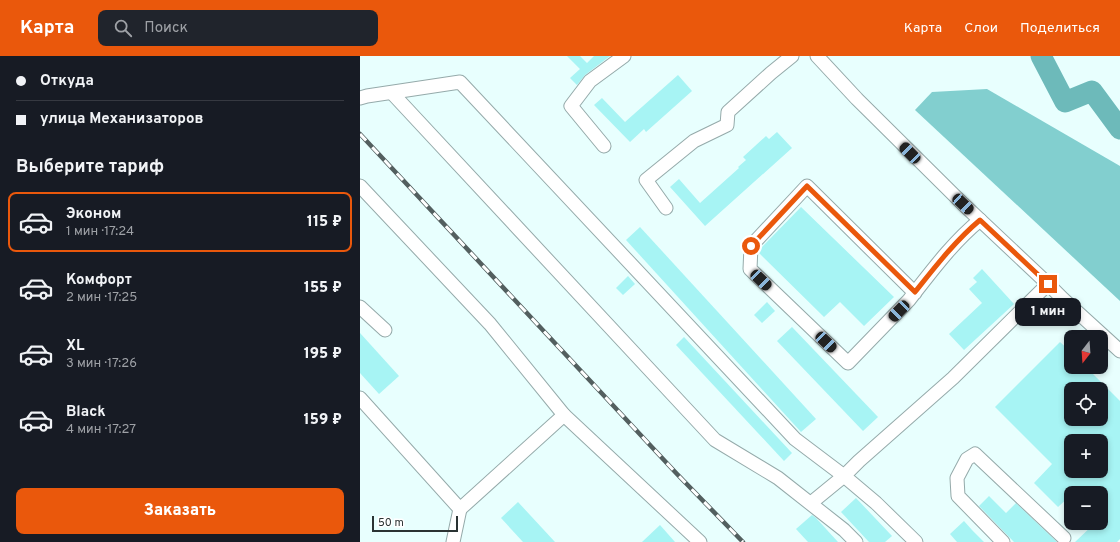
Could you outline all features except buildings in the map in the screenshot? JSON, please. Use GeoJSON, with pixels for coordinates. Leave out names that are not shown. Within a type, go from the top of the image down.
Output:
{"type":"FeatureCollection","features":[{"type":"Feature","properties":{"kind":"street"},"geometry":{"type":"LineString","coordinates":[[604,146],[571,106],[590,81],[624,56]]}},
{"type":"Feature","properties":{"kind":"street"},"geometry":{"type":"LineString","coordinates":[[666,208],[646,180],[694,141],[727,125],[728,112],[792,56]]}},
{"type":"Feature","properties":{"kind":"street"},"geometry":{"type":"LineString","coordinates":[[817,56],[862,105],[980,220],[1120,351]]}},
{"type":"Feature","properties":{"kind":"street"},"geometry":{"type":"LineString","coordinates":[[360,98],[460,82],[795,439],[844,476],[876,503],[913,541]]}},
{"type":"Feature","properties":{"kind":"street"},"geometry":{"type":"LineString","coordinates":[[392,93],[715,440],[778,478],[844,530],[856,542]]}},
{"type":"Feature","properties":{"kind":"street"},"geometry":{"type":"LineString","coordinates":[[360,186],[490,324],[564,414],[700,542]]}},
{"type":"Feature","properties":{"kind":"street"},"geometry":{"type":"LineString","coordinates":[[915,292],[807,186],[751,246],[750,269],[848,363],[909,300],[941,259],[969,229],[980,220]]}},
{"type":"Feature","properties":{"kind":"street"},"geometry":{"type":"LineString","coordinates":[[811,503],[844,476],[953,378],[1048,284]]}},
{"type":"Feature","properties":{"kind":"street"},"geometry":{"type":"LineString","coordinates":[[360,307],[385,330]]}},
{"type":"Feature","properties":{"kind":"street"},"geometry":{"type":"LineString","coordinates":[[360,398],[460,509]]}},
{"type":"Feature","properties":{"kind":"street"},"geometry":{"type":"LineString","coordinates":[[453,542],[460,509],[564,414]]}},
{"type":"Feature","properties":{"kind":"street"},"geometry":{"type":"LineString","coordinates":[[1003,542],[958,496],[957,478],[967,459],[975,454],[1064,538]]}},
{"type":"Feature","properties":{"kind":"shaded area"},"geometry":{"type":"Polygon","coordinates":[[[987,89],[1120,166],[1120,301],[915,110],[932,92],[987,89]]]}},
{"type":"Feature","properties":{"kind":"waterway"},"geometry":{"type":"LineString","coordinates":[[1041,56],[1065,102],[1092,91],[1120,129]]}},
{"type":"Feature","properties":{"kind":"railway"},"geometry":{"type":"LineString","coordinates":[[360,134],[677,474],[743,542]]}},
{"type":"Feature","properties":{"kind":"route"},"geometry":{"type":"LineString","coordinates":[[751,246],[807,186],[915,292],[941,259],[969,229],[980,220],[1048,284]]}}]}
